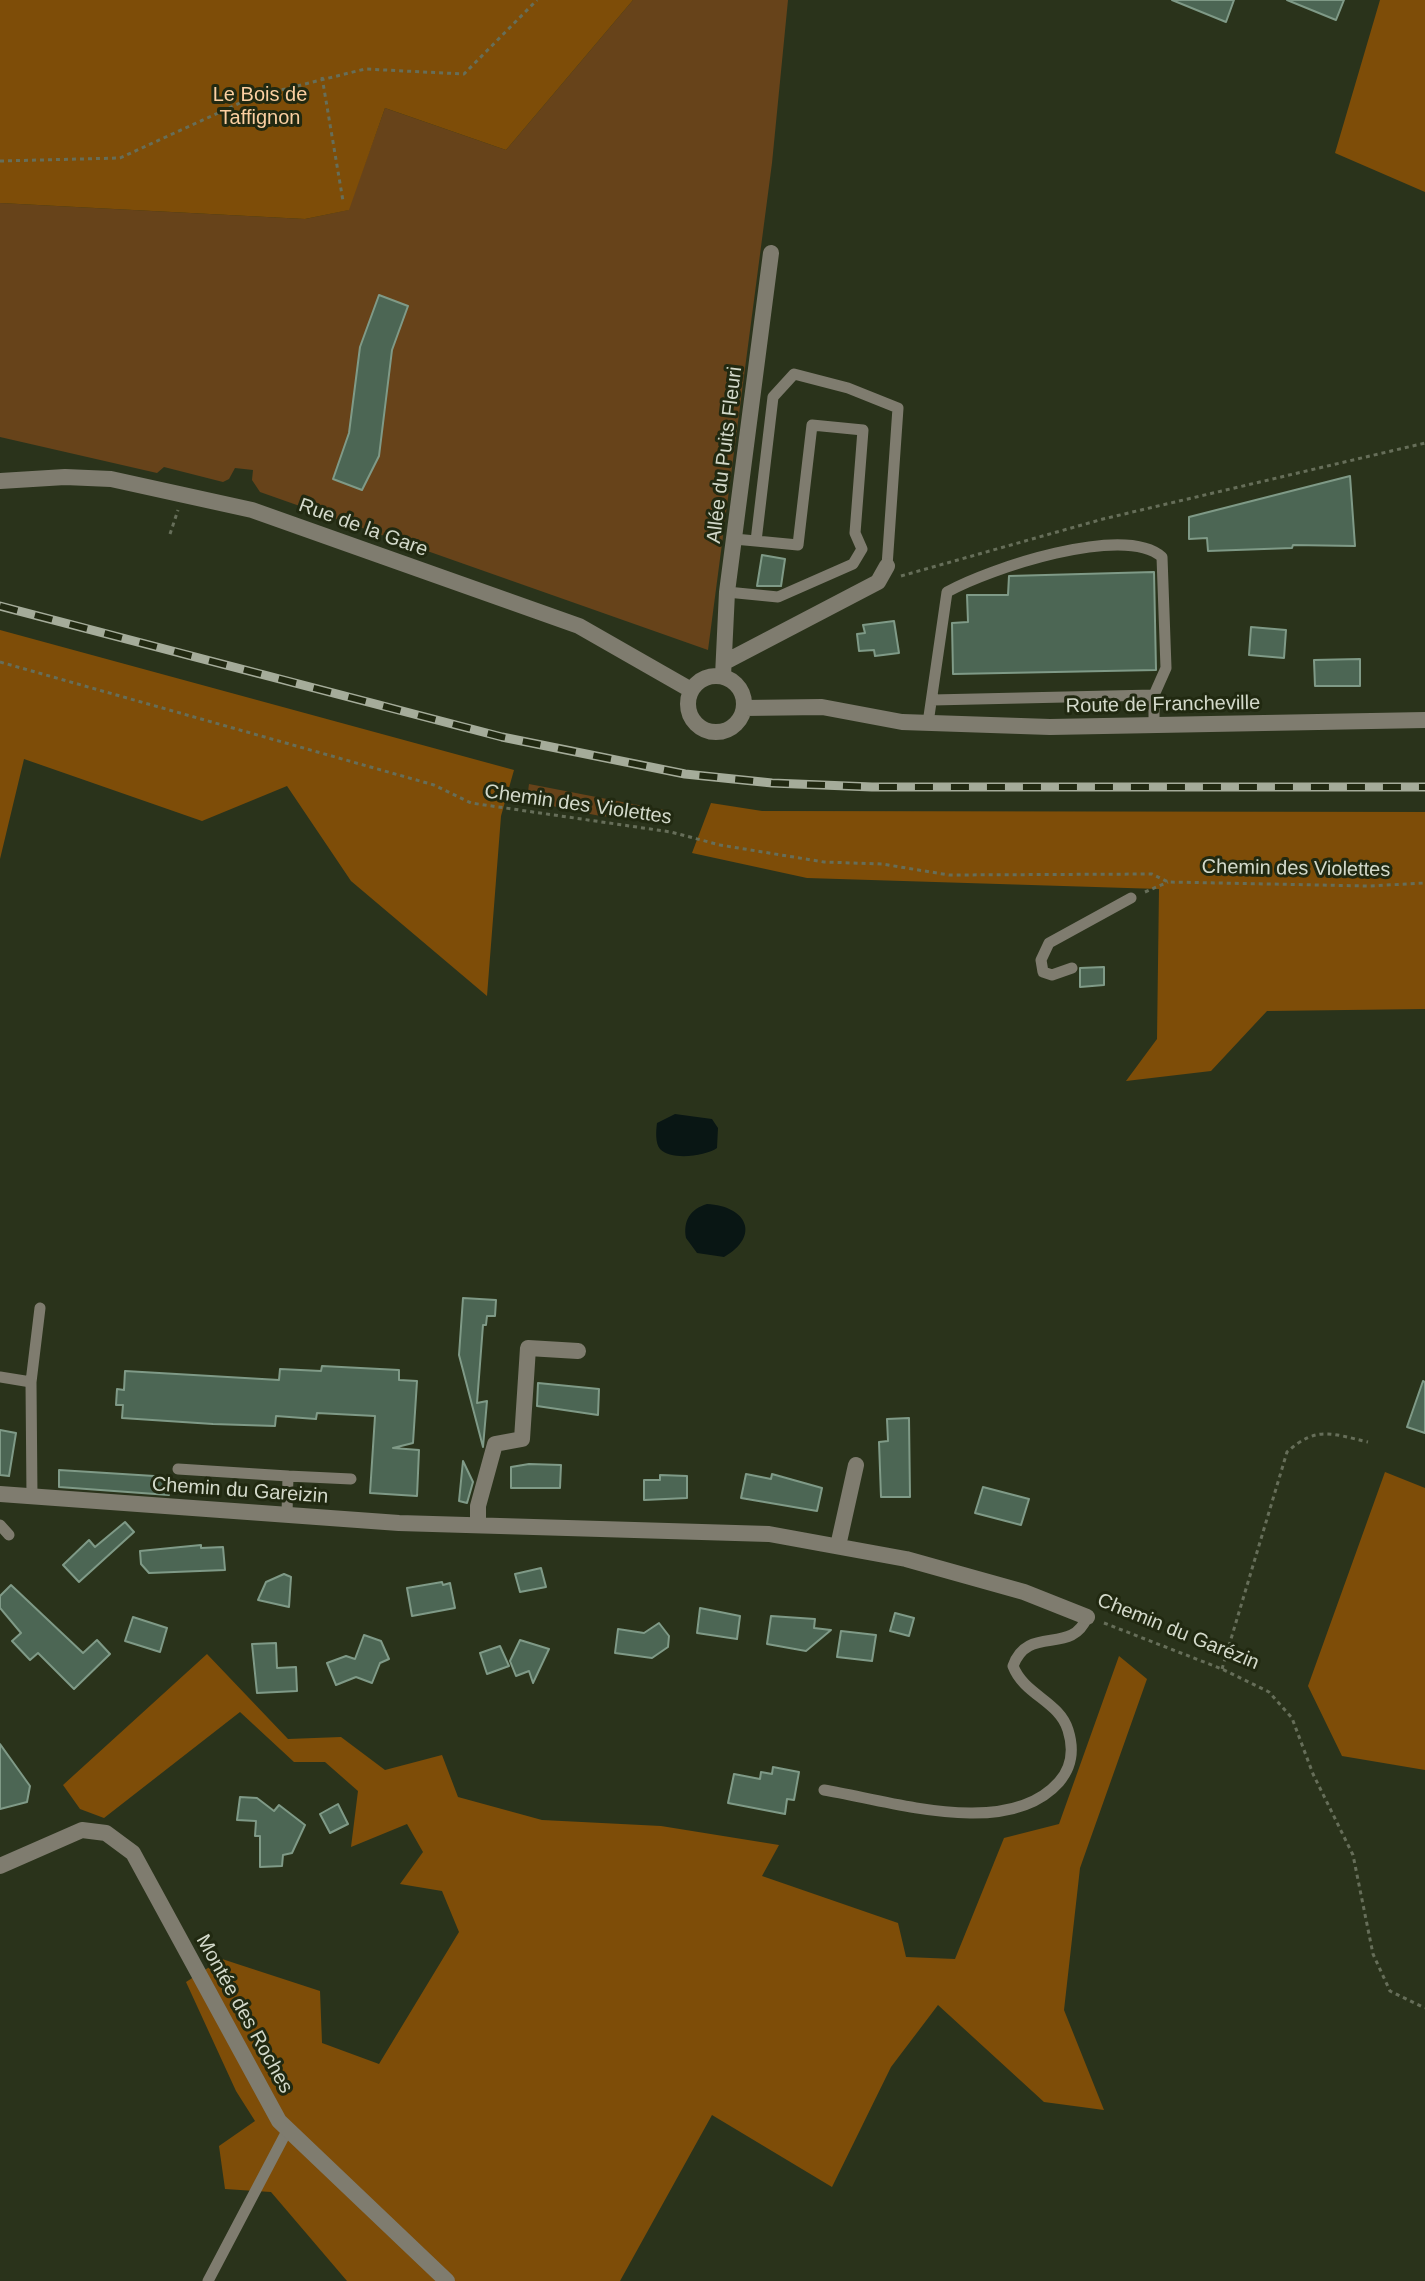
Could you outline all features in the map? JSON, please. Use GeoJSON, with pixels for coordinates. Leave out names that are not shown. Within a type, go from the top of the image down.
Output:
{"type":"FeatureCollection","features":[{"type":"Feature","properties":{"kind":"street","name":"Allée du Puits Fleuri"},"geometry":{"type":"LineString","coordinates":[[724,669],[727,592],[771,253]]}},
{"type":"Feature","properties":{"kind":"street","name":"Rue de la Gare"},"geometry":{"type":"LineString","coordinates":[[0,481],[65,477],[111,479],[252,510],[579,626],[691,690]]}},
{"type":"Feature","properties":{"kind":"street"},"geometry":{"type":"LineString","coordinates":[[724,669],[742,691],[742,716],[729,729],[703,729],[696,724],[688,708],[691,690],[704,678],[878,582],[887,566]]}},
{"type":"Feature","properties":{"kind":"street","name":"Route de Francheville"},"geometry":{"type":"LineString","coordinates":[[744,708],[822,707],[902,722],[1050,727],[1425,720]]}},
{"type":"Feature","properties":{"kind":"street"},"geometry":{"type":"LineString","coordinates":[[478,1525],[478,1506],[495,1444],[522,1439],[528,1348],[578,1351]]}},
{"type":"Feature","properties":{"kind":"street"},"geometry":{"type":"LineString","coordinates":[[838,1546],[856,1465]]}},
{"type":"Feature","properties":{"kind":"street","name":"Chemin du Gareizin"},"geometry":{"type":"LineString","coordinates":[[0,1494],[478,1525],[769,1534],[906,1559]]}},
{"type":"Feature","properties":{"kind":"street","name":"Chemin du Garézin"},"geometry":{"type":"LineString","coordinates":[[906,1559],[1024,1592],[1087,1617]]}},
{"type":"Feature","properties":{"kind":"street","name":"Montée des Roches"},"geometry":{"type":"LineString","coordinates":[[0,1866],[82,1830],[106,1833],[133,1853],[279,2121],[447,2281]]}},
{"type":"Feature","properties":{"kind":"lane"},"geometry":{"type":"LineString","coordinates":[[756,541],[773,397],[794,374],[848,388],[898,408],[887,566]]}},
{"type":"Feature","properties":{"kind":"lane"},"geometry":{"type":"LineString","coordinates":[[727,592],[778,597],[853,564],[862,549],[855,533],[863,430],[812,425],[798,545],[734,539]]}},
{"type":"Feature","properties":{"kind":"lane"},"geometry":{"type":"LineString","coordinates":[[928,723],[947,592],[979,574],[1067,549],[1124,546],[1154,549],[1162,557],[1166,668],[1154,695],[1154,725]]}},
{"type":"Feature","properties":{"kind":"lane"},"geometry":{"type":"LineString","coordinates":[[932,700],[1154,695]]}},
{"type":"Feature","properties":{"kind":"lane"},"geometry":{"type":"LineString","coordinates":[[1072,968],[1052,975],[1043,972],[1043,951],[1049,943],[1131,898]]}},
{"type":"Feature","properties":{"kind":"lane"},"geometry":{"type":"LineString","coordinates":[[32,1497],[31,1382],[40,1308]]}},
{"type":"Feature","properties":{"kind":"lane"},"geometry":{"type":"LineString","coordinates":[[0,1377],[31,1382]]}},
{"type":"Feature","properties":{"kind":"lane"},"geometry":{"type":"LineString","coordinates":[[178,1469],[351,1479]]}},
{"type":"Feature","properties":{"kind":"lane"},"geometry":{"type":"LineString","coordinates":[[287,1514],[288,1476]]}},
{"type":"Feature","properties":{"kind":"lane"},"geometry":{"type":"LineString","coordinates":[[0,1525],[9,1535]]}},
{"type":"Feature","properties":{"kind":"lane"},"geometry":{"type":"LineString","coordinates":[[824,1790],[987,1814],[1022,1809],[1046,1796],[1065,1775],[1072,1759],[1068,1730],[1057,1711],[1018,1680],[1013,1666],[1018,1651],[1030,1644],[1073,1636],[1083,1627],[1087,1617]]}},
{"type":"Feature","properties":{"kind":"lane"},"geometry":{"type":"LineString","coordinates":[[208,2281],[288,2129]]}},
{"type":"Feature","properties":{"kind":"path"},"geometry":{"type":"LineString","coordinates":[[0,161],[120,158],[253,97],[322,77],[365,69],[464,74],[537,0]]}},
{"type":"Feature","properties":{"kind":"path"},"geometry":{"type":"LineString","coordinates":[[322,77],[343,201]]}},
{"type":"Feature","properties":{"kind":"path"},"geometry":{"type":"LineString","coordinates":[[878,582],[1103,519],[1425,443]]}},
{"type":"Feature","properties":{"kind":"path"},"geometry":{"type":"LineString","coordinates":[[170,534],[179,506]]}},
{"type":"Feature","properties":{"kind":"path","name":"Chemin des Violettes"},"geometry":{"type":"LineString","coordinates":[[0,662],[434,785],[471,803],[671,832],[720,845],[824,862],[882,864],[949,875],[1152,874],[1168,882]]}},
{"type":"Feature","properties":{"kind":"path","name":"Chemin des Violettes"},"geometry":{"type":"LineString","coordinates":[[1131,898],[1168,882],[1369,886],[1425,883]]}},
{"type":"Feature","properties":{"kind":"path"},"geometry":{"type":"LineString","coordinates":[[1222,1669],[1287,1452],[1305,1435],[1325,1432],[1368,1442]]}},
{"type":"Feature","properties":{"kind":"path","name":"Chemin du Garézin"},"geometry":{"type":"LineString","coordinates":[[1087,1617],[1222,1669],[1269,1692],[1292,1718],[1313,1774],[1353,1855],[1373,1954],[1390,1991],[1425,2008]]}},
{"type":"Feature","properties":{"kind":"shaded area"},"geometry":{"type":"Polygon","coordinates":[[[633,0],[788,0],[772,163],[708,650],[260,492],[252,480],[253,470],[235,468],[229,479],[223,482],[164,467],[157,473],[0,437],[0,203],[305,219],[348,210],[385,108],[506,150],[633,0]]]}},
{"type":"Feature","properties":{"kind":"shaded area"},"geometry":{"type":"Polygon","coordinates":[[[529,784],[669,811],[668,821],[614,818],[544,804],[527,799],[529,784]]]}},
{"type":"Feature","properties":{"kind":"shaded area"},"geometry":{"type":"Polygon","coordinates":[[[675,1114],[712,1119],[718,1128],[717,1148],[688,1156],[672,1155],[660,1149],[657,1123],[675,1114]]]}},
{"type":"Feature","properties":{"kind":"shaded area"},"geometry":{"type":"Polygon","coordinates":[[[707,1204],[732,1210],[744,1223],[743,1240],[724,1257],[697,1253],[686,1238],[689,1216],[707,1204]]]}},
{"type":"Feature","properties":{"kind":"green space","name":"Le Bois de Taffignon"},"geometry":{"type":"Polygon","coordinates":[[[0,0],[633,0],[506,150],[385,108],[349,210],[305,219],[0,203],[0,0]]]}},
{"type":"Feature","properties":{"kind":"green space"},"geometry":{"type":"Polygon","coordinates":[[[1380,0],[1425,0],[1425,192],[1335,153],[1380,0]]]}},
{"type":"Feature","properties":{"kind":"green space"},"geometry":{"type":"Polygon","coordinates":[[[0,630],[514,770],[501,816],[487,996],[351,881],[287,786],[202,821],[24,759],[0,859],[0,630]]]}},
{"type":"Feature","properties":{"kind":"green space"},"geometry":{"type":"Polygon","coordinates":[[[711,803],[762,811],[1425,812],[1425,1009],[1267,1011],[1211,1071],[1126,1081],[1157,1039],[1159,889],[807,878],[692,853],[711,803]]]}},
{"type":"Feature","properties":{"kind":"green space"},"geometry":{"type":"Polygon","coordinates":[[[1385,1472],[1425,1488],[1425,1770],[1342,1756],[1308,1686],[1385,1472]]]}},
{"type":"Feature","properties":{"kind":"green space"},"geometry":{"type":"Polygon","coordinates":[[[207,1654],[288,1739],[341,1737],[385,1770],[442,1755],[458,1797],[542,1820],[661,1826],[779,1845],[762,1876],[898,1923],[906,1957],[955,1959],[1004,1838],[1059,1824],[1119,1656],[1147,1679],[1080,1868],[1064,2010],[1104,2110],[1044,2102],[938,2005],[891,2067],[832,2187],[712,2115],[620,2281],[347,2281],[271,2192],[225,2189],[219,2146],[255,2121],[236,2091],[186,1982],[222,1959],[320,1991],[322,2043],[379,2064],[459,1932],[442,1891],[400,1884],[423,1852],[407,1824],[351,1847],[358,1791],[325,1762],[294,1762],[240,1712],[104,1818],[80,1809],[63,1785],[207,1654]]]}},
{"type":"Feature","properties":{"kind":"building"},"geometry":{"type":"Polygon","coordinates":[[[1172,0],[1234,0],[1226,22],[1172,0]]]}},
{"type":"Feature","properties":{"kind":"building"},"geometry":{"type":"Polygon","coordinates":[[[1287,0],[1344,0],[1336,20],[1287,0]]]}},
{"type":"Feature","properties":{"kind":"building"},"geometry":{"type":"Polygon","coordinates":[[[379,295],[408,306],[392,350],[379,456],[362,490],[333,479],[349,433],[360,347],[379,295]]]}},
{"type":"Feature","properties":{"kind":"building"},"geometry":{"type":"Polygon","coordinates":[[[1350,476],[1355,546],[1293,545],[1292,548],[1208,551],[1207,538],[1189,539],[1189,517],[1350,476]]]}},
{"type":"Feature","properties":{"kind":"building"},"geometry":{"type":"Polygon","coordinates":[[[762,555],[785,559],[781,586],[757,586],[762,555]]]}},
{"type":"Feature","properties":{"kind":"building"},"geometry":{"type":"Polygon","coordinates":[[[1154,572],[1156,670],[953,674],[952,623],[968,622],[967,595],[1008,595],[1009,576],[1154,572]]]}},
{"type":"Feature","properties":{"kind":"building"},"geometry":{"type":"Polygon","coordinates":[[[894,621],[899,653],[875,656],[874,650],[859,651],[857,634],[865,633],[863,625],[894,621]]]}},
{"type":"Feature","properties":{"kind":"building"},"geometry":{"type":"Polygon","coordinates":[[[1251,627],[1286,630],[1284,658],[1249,655],[1251,627]]]}},
{"type":"Feature","properties":{"kind":"building"},"geometry":{"type":"Polygon","coordinates":[[[1360,659],[1360,686],[1315,686],[1314,660],[1360,659]]]}},
{"type":"Feature","properties":{"kind":"building"},"geometry":{"type":"Polygon","coordinates":[[[1104,967],[1104,985],[1080,987],[1080,968],[1104,967]]]}},
{"type":"Feature","properties":{"kind":"building"},"geometry":{"type":"Polygon","coordinates":[[[463,1298],[496,1300],[495,1316],[487,1316],[486,1325],[483,1325],[477,1403],[487,1401],[483,1447],[459,1355],[463,1298]]]}},
{"type":"Feature","properties":{"kind":"building"},"geometry":{"type":"Polygon","coordinates":[[[322,1366],[399,1370],[399,1380],[417,1381],[413,1443],[393,1448],[419,1450],[417,1496],[370,1493],[375,1416],[317,1413],[316,1419],[276,1416],[275,1426],[213,1424],[122,1418],[123,1405],[116,1405],[117,1389],[124,1390],[125,1371],[279,1380],[280,1369],[321,1371],[322,1366]]]}},
{"type":"Feature","properties":{"kind":"building"},"geometry":{"type":"Polygon","coordinates":[[[1425,1382],[1425,1433],[1407,1427],[1425,1382]]]}},
{"type":"Feature","properties":{"kind":"building"},"geometry":{"type":"Polygon","coordinates":[[[538,1383],[599,1389],[598,1415],[537,1406],[538,1383]]]}},
{"type":"Feature","properties":{"kind":"building"},"geometry":{"type":"Polygon","coordinates":[[[909,1418],[910,1497],[881,1497],[879,1442],[888,1441],[887,1419],[909,1418]]]}},
{"type":"Feature","properties":{"kind":"building"},"geometry":{"type":"Polygon","coordinates":[[[0,1430],[16,1433],[9,1476],[0,1475],[0,1430]]]}},
{"type":"Feature","properties":{"kind":"building"},"geometry":{"type":"Polygon","coordinates":[[[463,1461],[473,1482],[467,1503],[459,1501],[463,1461]]]}},
{"type":"Feature","properties":{"kind":"building"},"geometry":{"type":"Polygon","coordinates":[[[561,1465],[560,1488],[511,1488],[511,1467],[561,1465]]]}},
{"type":"Feature","properties":{"kind":"building"},"geometry":{"type":"Polygon","coordinates":[[[59,1470],[170,1477],[169,1495],[59,1487],[59,1470]]]}},
{"type":"Feature","properties":{"kind":"building"},"geometry":{"type":"Polygon","coordinates":[[[746,1474],[771,1479],[772,1474],[822,1488],[817,1511],[741,1498],[746,1474]]]}},
{"type":"Feature","properties":{"kind":"building"},"geometry":{"type":"Polygon","coordinates":[[[660,1475],[687,1476],[687,1498],[644,1500],[644,1480],[660,1480],[660,1475]]]}},
{"type":"Feature","properties":{"kind":"building"},"geometry":{"type":"Polygon","coordinates":[[[983,1487],[1029,1499],[1021,1525],[975,1513],[983,1487]]]}},
{"type":"Feature","properties":{"kind":"building"},"geometry":{"type":"Polygon","coordinates":[[[125,1522],[134,1532],[79,1582],[63,1565],[89,1540],[95,1547],[125,1522]]]}},
{"type":"Feature","properties":{"kind":"building"},"geometry":{"type":"Polygon","coordinates":[[[201,1545],[201,1548],[223,1547],[225,1570],[149,1573],[141,1564],[140,1551],[201,1545]]]}},
{"type":"Feature","properties":{"kind":"building"},"geometry":{"type":"Polygon","coordinates":[[[541,1568],[546,1587],[520,1592],[515,1574],[541,1568]]]}},
{"type":"Feature","properties":{"kind":"building"},"geometry":{"type":"Polygon","coordinates":[[[284,1574],[291,1577],[289,1607],[258,1600],[266,1582],[284,1574]]]}},
{"type":"Feature","properties":{"kind":"building"},"geometry":{"type":"Polygon","coordinates":[[[442,1582],[443,1585],[450,1583],[455,1608],[412,1616],[407,1588],[442,1582]]]}},
{"type":"Feature","properties":{"kind":"building"},"geometry":{"type":"Polygon","coordinates":[[[11,1585],[83,1653],[97,1640],[110,1654],[74,1689],[38,1653],[30,1660],[12,1641],[21,1633],[0,1608],[0,1596],[11,1585]]]}},
{"type":"Feature","properties":{"kind":"building"},"geometry":{"type":"Polygon","coordinates":[[[700,1608],[740,1616],[737,1639],[697,1633],[700,1608]]]}},
{"type":"Feature","properties":{"kind":"building"},"geometry":{"type":"Polygon","coordinates":[[[895,1613],[914,1618],[909,1636],[890,1631],[895,1613]]]}},
{"type":"Feature","properties":{"kind":"building"},"geometry":{"type":"Polygon","coordinates":[[[771,1616],[815,1619],[814,1628],[831,1630],[806,1651],[767,1644],[771,1616]]]}},
{"type":"Feature","properties":{"kind":"building"},"geometry":{"type":"Polygon","coordinates":[[[133,1617],[167,1628],[160,1652],[125,1641],[133,1617]]]}},
{"type":"Feature","properties":{"kind":"building"},"geometry":{"type":"Polygon","coordinates":[[[659,1623],[669,1636],[668,1647],[652,1658],[615,1653],[618,1629],[644,1633],[659,1623]]]}},
{"type":"Feature","properties":{"kind":"building"},"geometry":{"type":"Polygon","coordinates":[[[841,1631],[876,1635],[872,1661],[837,1657],[841,1631]]]}},
{"type":"Feature","properties":{"kind":"building"},"geometry":{"type":"Polygon","coordinates":[[[364,1635],[381,1641],[389,1659],[380,1663],[372,1683],[356,1677],[336,1685],[327,1663],[346,1656],[355,1659],[364,1635]]]}},
{"type":"Feature","properties":{"kind":"building"},"geometry":{"type":"Polygon","coordinates":[[[520,1640],[549,1649],[533,1683],[529,1671],[516,1676],[510,1661],[520,1640]]]}},
{"type":"Feature","properties":{"kind":"building"},"geometry":{"type":"Polygon","coordinates":[[[276,1643],[277,1668],[296,1667],[297,1691],[257,1693],[252,1644],[276,1643]]]}},
{"type":"Feature","properties":{"kind":"building"},"geometry":{"type":"Polygon","coordinates":[[[500,1646],[509,1666],[487,1674],[480,1653],[500,1646]]]}},
{"type":"Feature","properties":{"kind":"building"},"geometry":{"type":"Polygon","coordinates":[[[0,1744],[30,1786],[27,1802],[0,1809],[0,1744]]]}},
{"type":"Feature","properties":{"kind":"building"},"geometry":{"type":"Polygon","coordinates":[[[773,1767],[799,1772],[794,1800],[787,1799],[785,1814],[728,1803],[734,1774],[760,1779],[761,1772],[772,1774],[773,1767]]]}},
{"type":"Feature","properties":{"kind":"building"},"geometry":{"type":"Polygon","coordinates":[[[240,1797],[257,1798],[274,1811],[279,1805],[305,1825],[292,1853],[283,1855],[282,1866],[260,1867],[260,1836],[255,1836],[256,1821],[237,1820],[240,1797]]]}},
{"type":"Feature","properties":{"kind":"building"},"geometry":{"type":"Polygon","coordinates":[[[338,1804],[348,1824],[330,1833],[320,1814],[338,1804]]]}},
{"type":"Feature","properties":{"kind":"railway"},"geometry":{"type":"LineString","coordinates":[[0,606],[502,737],[685,774],[772,783],[872,787],[1425,787]]}}]}
